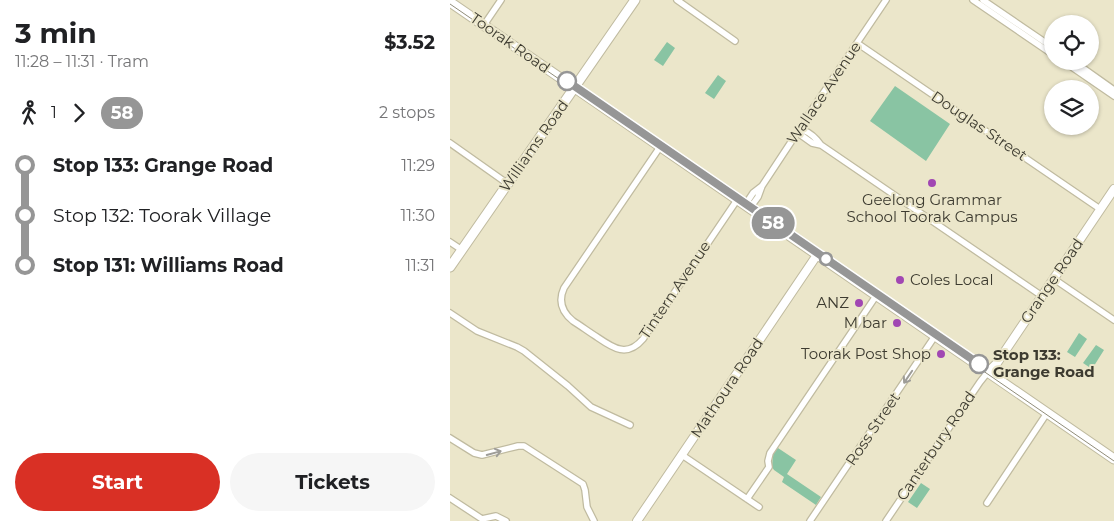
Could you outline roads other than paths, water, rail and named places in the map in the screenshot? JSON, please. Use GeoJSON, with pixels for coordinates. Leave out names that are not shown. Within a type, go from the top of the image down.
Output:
{"type":"FeatureCollection","features":[{"type":"Feature","properties":{"kind":"main road","name":"Williams Road"},"geometry":{"type":"LineString","coordinates":[[450,267],[635,0]]}},
{"type":"Feature","properties":{"kind":"main road","name":"Toorak Road"},"geometry":{"type":"LineString","coordinates":[[450,2],[1114,459]]}},
{"type":"Feature","properties":{"kind":"street"},"geometry":{"type":"LineString","coordinates":[[484,25],[501,0]]}},
{"type":"Feature","properties":{"kind":"street"},"geometry":{"type":"LineString","coordinates":[[677,0],[735,40]]}},
{"type":"Feature","properties":{"kind":"street","name":"Wallace Avenue"},"geometry":{"type":"LineString","coordinates":[[744,204],[762,186],[886,0]]}},
{"type":"Feature","properties":{"kind":"street"},"geometry":{"type":"LineString","coordinates":[[973,0],[1044,49]]}},
{"type":"Feature","properties":{"kind":"street"},"geometry":{"type":"LineString","coordinates":[[984,0],[1044,41]]}},
{"type":"Feature","properties":{"kind":"street","name":"Douglas Street"},"geometry":{"type":"LineString","coordinates":[[857,43],[1100,209]]}},
{"type":"Feature","properties":{"kind":"street"},"geometry":{"type":"LineString","coordinates":[[1076,70],[1114,96]]}},
{"type":"Feature","properties":{"kind":"street"},"geometry":{"type":"LineString","coordinates":[[1086,70],[1114,90]]}},
{"type":"Feature","properties":{"kind":"street"},"geometry":{"type":"LineString","coordinates":[[800,131],[812,143],[821,145],[1042,296]]}},
{"type":"Feature","properties":{"kind":"street"},"geometry":{"type":"LineString","coordinates":[[450,143],[508,184]]}},
{"type":"Feature","properties":{"kind":"street","name":"Tintern Avenue"},"geometry":{"type":"LineString","coordinates":[[660,147],[561,293],[561,303],[565,313],[595,336],[613,348],[621,350],[636,347],[744,204]]}},
{"type":"Feature","properties":{"kind":"street","name":"Grange Road"},"geometry":{"type":"LineString","coordinates":[[988,372],[997,362],[1114,189]]}},
{"type":"Feature","properties":{"kind":"street"},"geometry":{"type":"LineString","coordinates":[[450,242],[462,250]]}},
{"type":"Feature","properties":{"kind":"street","name":"Mathoura Road"},"geometry":{"type":"LineString","coordinates":[[637,521],[817,255]]}},
{"type":"Feature","properties":{"kind":"street"},"geometry":{"type":"LineString","coordinates":[[1054,279],[1114,320]]}},
{"type":"Feature","properties":{"kind":"street"},"geometry":{"type":"LineString","coordinates":[[747,499],[769,467],[770,453],[876,296]]}},
{"type":"Feature","properties":{"kind":"street"},"geometry":{"type":"LineString","coordinates":[[450,313],[477,331],[524,351],[591,407],[630,425]]}},
{"type":"Feature","properties":{"kind":"street","name":"Ross Street"},"geometry":{"type":"LineString","coordinates":[[810,521],[936,336]]}},
{"type":"Feature","properties":{"kind":"street","name":"Canterbury Road"},"geometry":{"type":"LineString","coordinates":[[886,521],[988,372]]}},
{"type":"Feature","properties":{"kind":"street"},"geometry":{"type":"LineString","coordinates":[[987,503],[1048,413]]}},
{"type":"Feature","properties":{"kind":"street"},"geometry":{"type":"LineString","coordinates":[[450,438],[474,454],[482,455],[524,446],[583,484],[586,490],[587,508],[594,521]]}},
{"type":"Feature","properties":{"kind":"street"},"geometry":{"type":"LineString","coordinates":[[682,455],[759,507]]}},
{"type":"Feature","properties":{"kind":"street"},"geometry":{"type":"LineString","coordinates":[[450,498],[482,520],[496,516],[506,521]]}},
{"type":"Feature","properties":{"kind":"tram line"},"geometry":{"type":"LineString","coordinates":[[450,4],[1114,461]]}},
{"type":"Feature","properties":{"kind":"tram line","name":"58"},"geometry":{"type":"LineString","coordinates":[[567,81],[979,364]]}},
{"type":"Feature","properties":{"kind":"place","name":"Geelong Grammar School Toorak Campus"},"geometry":{"type":"Point","coordinates":[932,183]}},
{"type":"Feature","properties":{"kind":"place","name":"Coles Local"},"geometry":{"type":"Point","coordinates":[900,280]}},
{"type":"Feature","properties":{"kind":"place","name":"ANZ"},"geometry":{"type":"Point","coordinates":[859,303]}},
{"type":"Feature","properties":{"kind":"place","name":"M bar"},"geometry":{"type":"Point","coordinates":[897,323]}},
{"type":"Feature","properties":{"kind":"place","name":"Toorak Post Shop"},"geometry":{"type":"Point","coordinates":[941,354]}},
{"type":"Feature","properties":{"kind":"place","name":"Stop 133: Grange Road"},"geometry":{"type":"Point","coordinates":[979,364]}}]}
